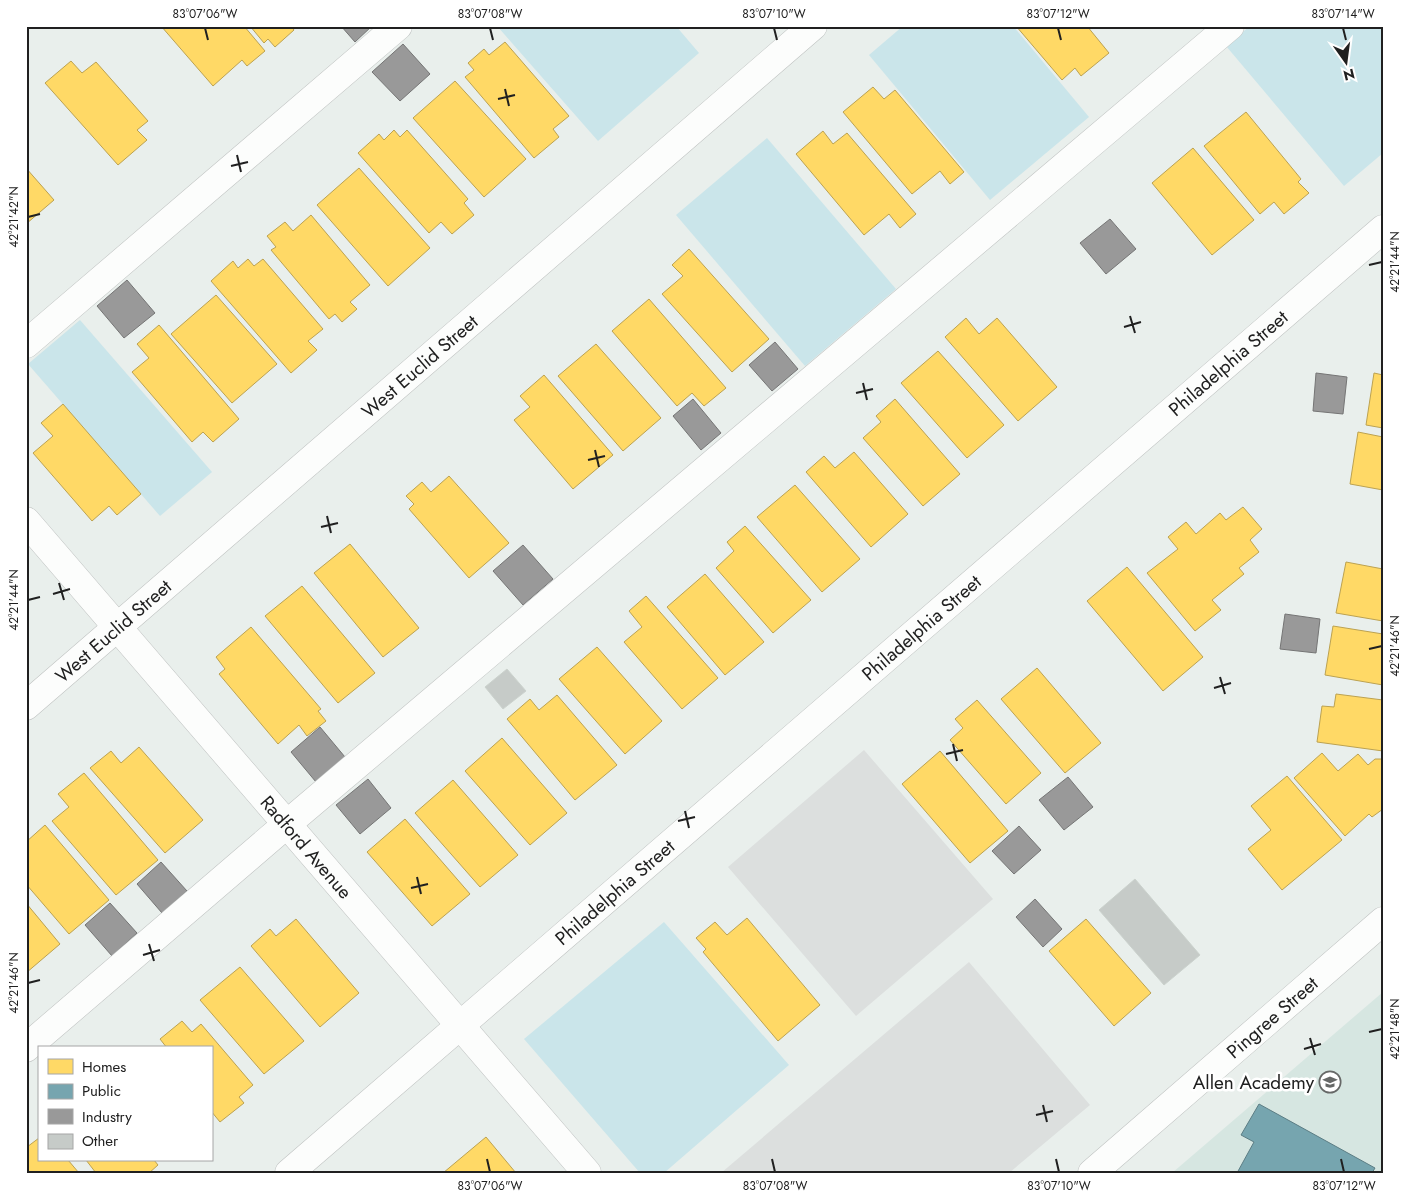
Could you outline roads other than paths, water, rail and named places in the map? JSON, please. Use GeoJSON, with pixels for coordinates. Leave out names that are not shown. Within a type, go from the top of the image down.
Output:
{"type":"FeatureCollection","features":[{"type":"Feature","properties":{"kind":"street"},"geometry":{"type":"LineString","coordinates":[[26,344],[398,26]]}},
{"type":"Feature","properties":{"kind":"street","name":"West Euclid Street"},"geometry":{"type":"LineString","coordinates":[[26,706],[813,26]]}},
{"type":"Feature","properties":{"kind":"street"},"geometry":{"type":"LineString","coordinates":[[26,1048],[287,824],[1230,26]]}},
{"type":"Feature","properties":{"kind":"street","name":"Philadelphia Street"},"geometry":{"type":"LineString","coordinates":[[289,1173],[1383,229]]}},
{"type":"Feature","properties":{"kind":"street","name":"Radford Avenue"},"geometry":{"type":"LineString","coordinates":[[26,521],[587,1173]]}},
{"type":"Feature","properties":{"kind":"street","name":"Pingree Street"},"geometry":{"type":"LineString","coordinates":[[1092,1173],[1383,921]]}},
{"type":"Feature","properties":{"kind":"place","name":"Allen Academy"},"geometry":{"type":"Point","coordinates":[1330,1082]}}]}
